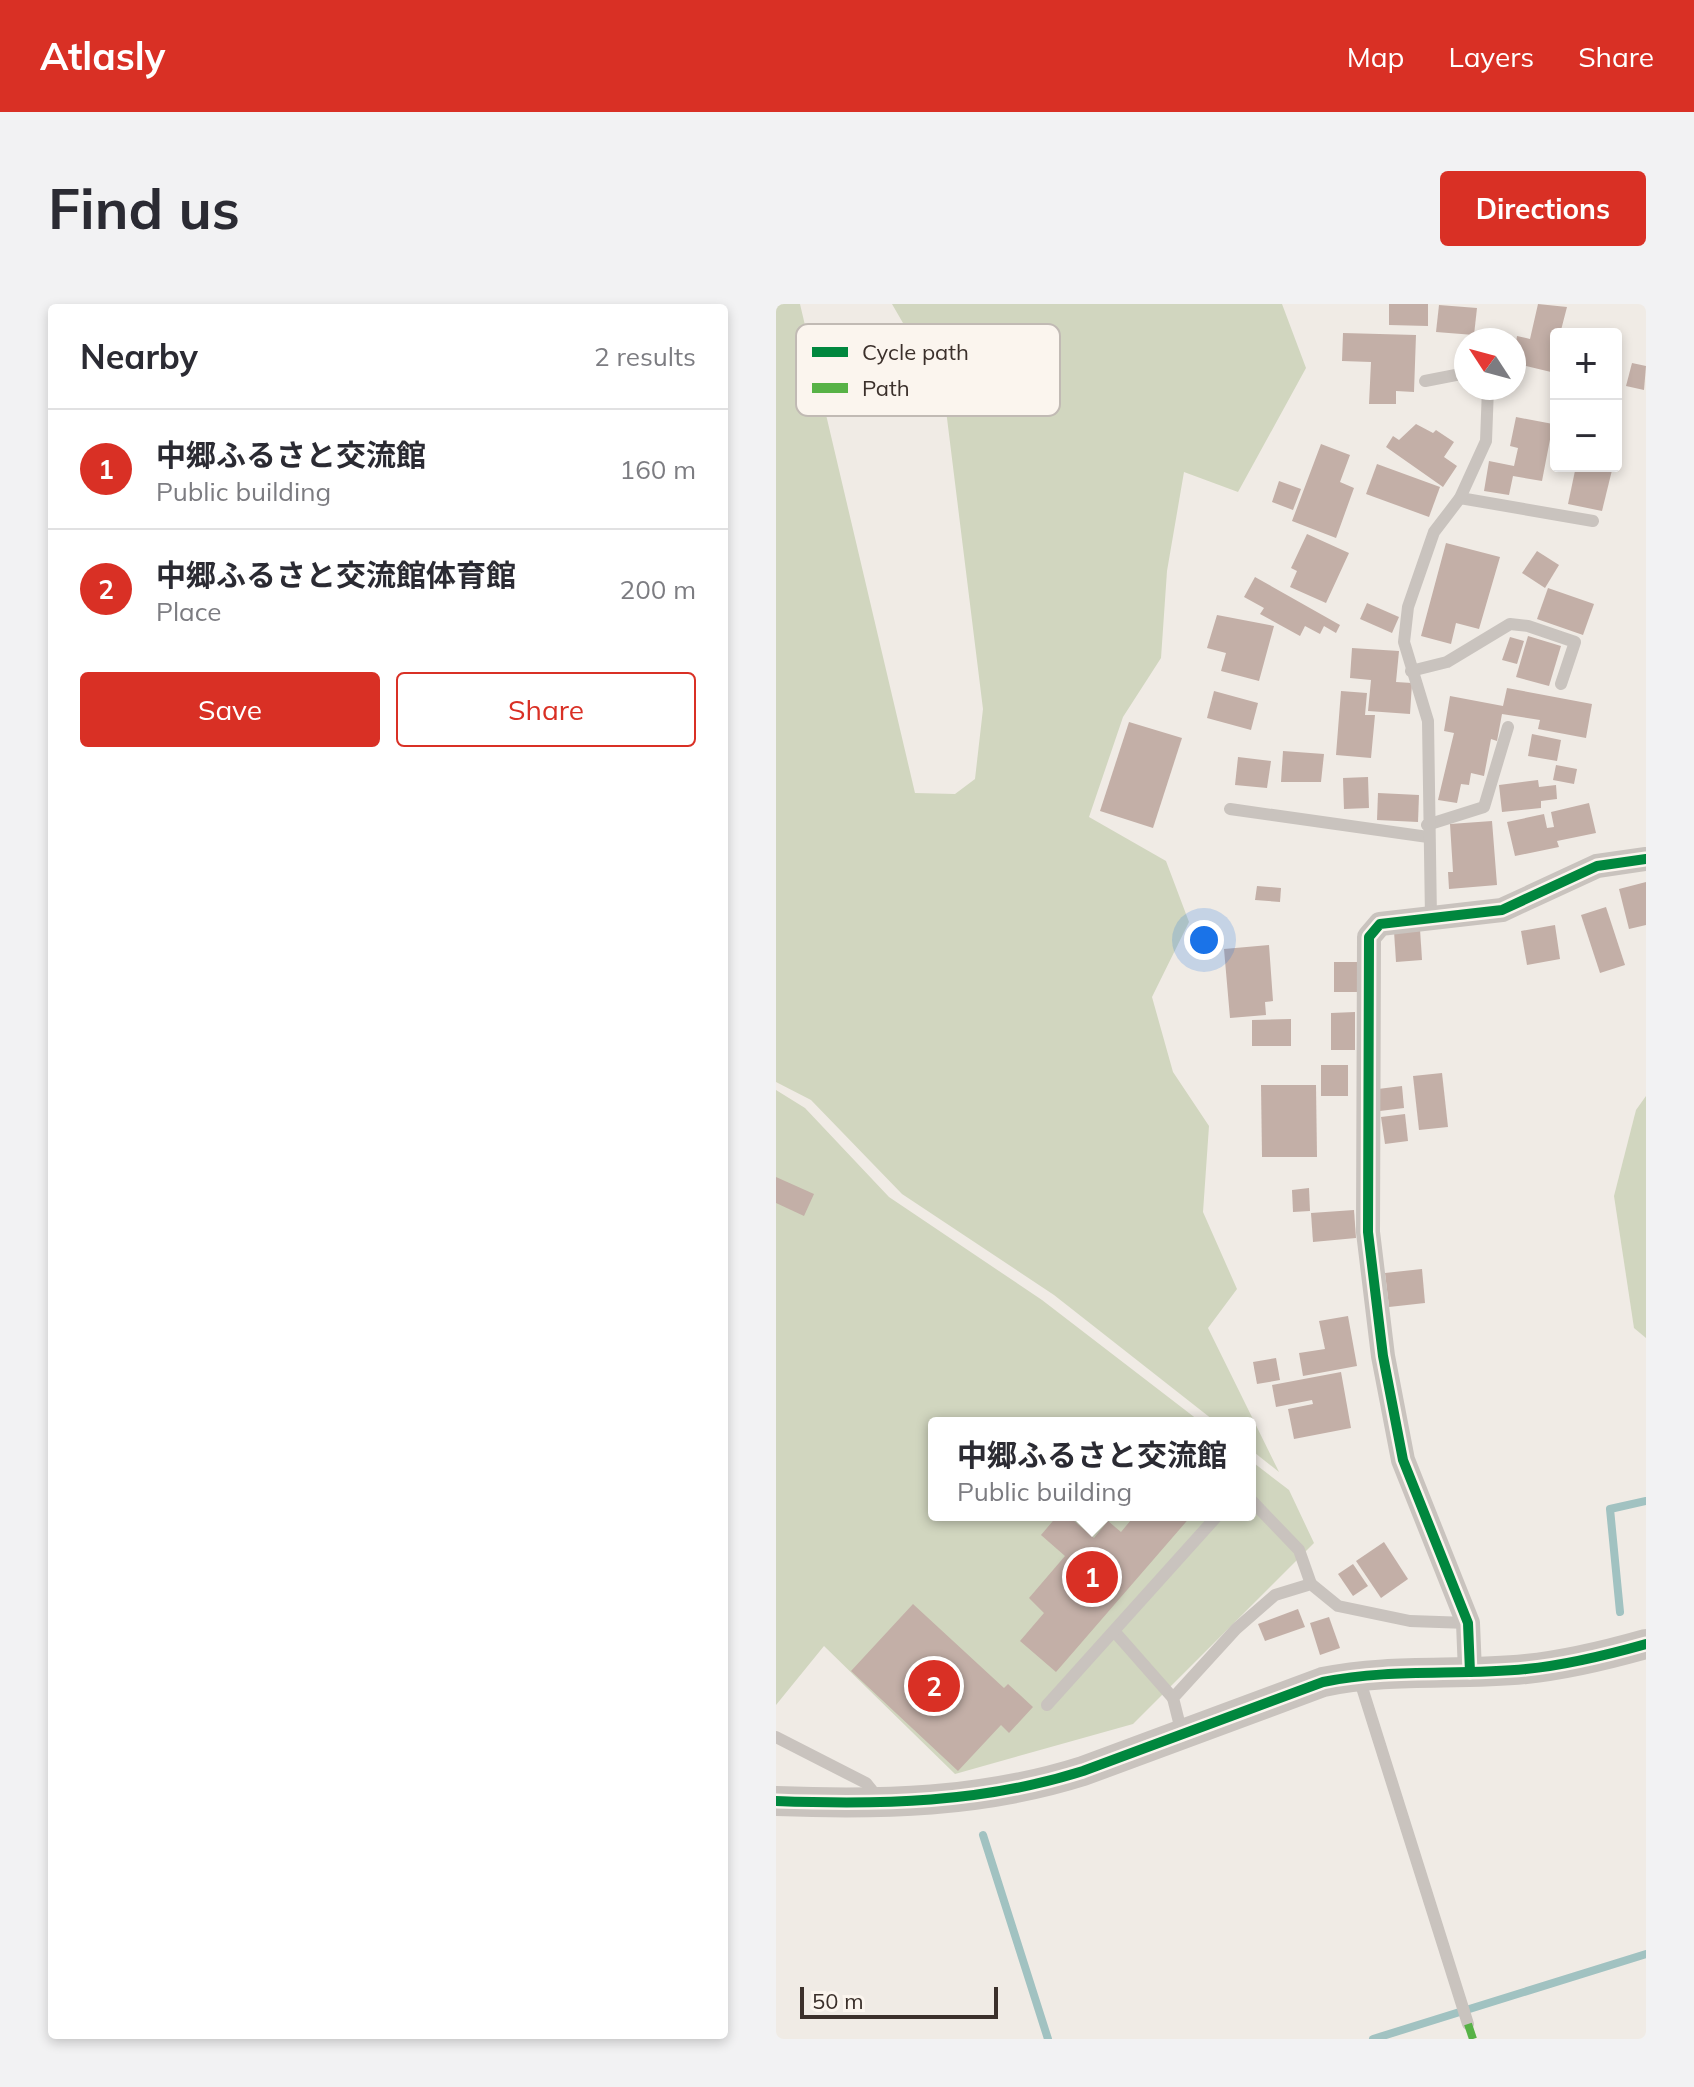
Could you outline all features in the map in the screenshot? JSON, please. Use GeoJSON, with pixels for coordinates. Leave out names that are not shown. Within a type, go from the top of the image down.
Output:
{"type":"FeatureCollection","features":[{"type":"Feature","properties":{"kind":"street"},"geometry":{"type":"LineString","coordinates":[[1470,1672],[1468,1623],[1403,1460],[1383,1356],[1368,1232],[1369,937],[1380,924],[1502,910],[1597,866],[1646,859]]}},
{"type":"Feature","properties":{"kind":"street"},"geometry":{"type":"LineString","coordinates":[[776,1801],[884,1805],[969,1798],[1048,1783],[1323,1682],[1358,1675],[1470,1672],[1567,1663],[1646,1644]]}},
{"type":"Feature","properties":{"kind":"lane"},"geometry":{"type":"LineString","coordinates":[[1425,381],[1454,375]]}},
{"type":"Feature","properties":{"kind":"lane"},"geometry":{"type":"LineString","coordinates":[[1431,918],[1427,831],[1428,721],[1404,642],[1408,607],[1434,532],[1460,498],[1486,441],[1488,400]]}},
{"type":"Feature","properties":{"kind":"lane"},"geometry":{"type":"LineString","coordinates":[[1460,498],[1593,521]]}},
{"type":"Feature","properties":{"kind":"lane"},"geometry":{"type":"LineString","coordinates":[[1411,671],[1447,662],[1510,624],[1528,626],[1575,642],[1561,684]]}},
{"type":"Feature","properties":{"kind":"lane"},"geometry":{"type":"LineString","coordinates":[[1230,809],[1427,831],[1484,807],[1508,727]]}},
{"type":"Feature","properties":{"kind":"lane"},"geometry":{"type":"LineString","coordinates":[[1256,1505],[1299,1550],[1311,1584],[1338,1606],[1410,1621],[1468,1623]]}},
{"type":"Feature","properties":{"kind":"lane"},"geometry":{"type":"LineString","coordinates":[[1047,1705],[1213,1521]]}},
{"type":"Feature","properties":{"kind":"lane"},"geometry":{"type":"LineString","coordinates":[[1173,1698],[1236,1629],[1275,1595],[1311,1584]]}},
{"type":"Feature","properties":{"kind":"lane"},"geometry":{"type":"LineString","coordinates":[[1114,1631],[1173,1698],[1182,1734]]}},
{"type":"Feature","properties":{"kind":"lane"},"geometry":{"type":"LineString","coordinates":[[1358,1675],[1468,2024]]}},
{"type":"Feature","properties":{"kind":"lane"},"geometry":{"type":"LineString","coordinates":[[776,1737],[866,1783],[884,1805]]}},
{"type":"Feature","properties":{"kind":"green space"},"geometry":{"type":"Polygon","coordinates":[[[776,304],[800,304],[805,324],[796,324],[796,416],[826,416],[915,793],[955,794],[975,779],[983,709],[947,416],[1060,416],[1060,324],[904,324],[892,304],[1282,304],[1306,368],[1238,492],[1184,472],[1167,571],[1161,658],[1123,717],[1089,817],[1166,861],[1189,922],[1152,997],[1173,1072],[1209,1126],[1203,1212],[1237,1289],[1208,1328],[1252,1417],[1209,1417],[1054,1295],[902,1194],[811,1100],[776,1082],[776,304]]]}},
{"type":"Feature","properties":{"kind":"green space"},"geometry":{"type":"Polygon","coordinates":[[[776,1090],[805,1108],[889,1197],[1042,1300],[1194,1417],[928,1417],[928,1521],[1256,1521],[1256,1465],[1289,1490],[1314,1543],[1133,1724],[955,1774],[824,1646],[776,1705],[776,1090]]]}},
{"type":"Feature","properties":{"kind":"green space"},"geometry":{"type":"Polygon","coordinates":[[[1646,1096],[1646,1338],[1634,1328],[1614,1196],[1636,1110],[1646,1096]]]}},
{"type":"Feature","properties":{"kind":"green space"},"geometry":{"type":"Polygon","coordinates":[[[1256,1425],[1279,1472],[1256,1454],[1256,1425]]]}},
{"type":"Feature","properties":{"kind":"building"},"geometry":{"type":"Polygon","coordinates":[[[1389,304],[1428,304],[1428,326],[1389,325],[1389,304]]]}},
{"type":"Feature","properties":{"kind":"building"},"geometry":{"type":"Polygon","coordinates":[[[1538,304],[1567,307],[1562,328],[1550,328],[1550,372],[1526,366],[1526,338],[1530,339],[1538,304]]]}},
{"type":"Feature","properties":{"kind":"building"},"geometry":{"type":"Polygon","coordinates":[[[1439,305],[1477,308],[1475,328],[1454,328],[1454,333],[1436,332],[1439,305]]]}},
{"type":"Feature","properties":{"kind":"building"},"geometry":{"type":"Polygon","coordinates":[[[1343,333],[1416,335],[1414,392],[1396,391],[1396,404],[1369,404],[1371,362],[1342,361],[1343,333]]]}},
{"type":"Feature","properties":{"kind":"building"},"geometry":{"type":"Polygon","coordinates":[[[1632,363],[1646,366],[1644,390],[1626,386],[1632,363]]]}},
{"type":"Feature","properties":{"kind":"building"},"geometry":{"type":"Polygon","coordinates":[[[1516,417],[1550,423],[1542,481],[1513,476],[1509,495],[1484,491],[1489,461],[1514,466],[1518,448],[1510,446],[1516,417]]]}},
{"type":"Feature","properties":{"kind":"building"},"geometry":{"type":"Polygon","coordinates":[[[1416,424],[1433,433],[1436,430],[1454,442],[1444,457],[1457,466],[1443,487],[1386,447],[1393,436],[1399,440],[1416,424]]]}},
{"type":"Feature","properties":{"kind":"building"},"geometry":{"type":"Polygon","coordinates":[[[1321,444],[1350,455],[1340,482],[1354,488],[1336,538],[1292,521],[1321,444]]]}},
{"type":"Feature","properties":{"kind":"building"},"geometry":{"type":"Polygon","coordinates":[[[1377,464],[1440,487],[1429,517],[1366,494],[1377,464]]]}},
{"type":"Feature","properties":{"kind":"building"},"geometry":{"type":"Polygon","coordinates":[[[1575,472],[1612,472],[1602,511],[1568,504],[1575,472]]]}},
{"type":"Feature","properties":{"kind":"building"},"geometry":{"type":"Polygon","coordinates":[[[1279,481],[1301,489],[1293,510],[1272,502],[1279,481]]]}},
{"type":"Feature","properties":{"kind":"building"},"geometry":{"type":"Polygon","coordinates":[[[1307,534],[1349,553],[1326,603],[1290,587],[1297,571],[1291,568],[1307,534]]]}},
{"type":"Feature","properties":{"kind":"building"},"geometry":{"type":"Polygon","coordinates":[[[1446,543],[1500,557],[1479,629],[1456,623],[1451,644],[1421,636],[1446,543]]]}},
{"type":"Feature","properties":{"kind":"building"},"geometry":{"type":"Polygon","coordinates":[[[1537,551],[1559,565],[1545,588],[1522,573],[1537,551]]]}},
{"type":"Feature","properties":{"kind":"building"},"geometry":{"type":"Polygon","coordinates":[[[1255,577],[1340,625],[1336,633],[1324,626],[1320,634],[1305,626],[1300,636],[1260,614],[1264,608],[1244,597],[1255,577]]]}},
{"type":"Feature","properties":{"kind":"building"},"geometry":{"type":"Polygon","coordinates":[[[1548,588],[1594,604],[1583,635],[1537,619],[1548,588]]]}},
{"type":"Feature","properties":{"kind":"building"},"geometry":{"type":"Polygon","coordinates":[[[1367,603],[1399,617],[1392,633],[1360,619],[1367,603]]]}},
{"type":"Feature","properties":{"kind":"building"},"geometry":{"type":"Polygon","coordinates":[[[1217,615],[1274,626],[1259,681],[1221,671],[1226,653],[1207,648],[1217,615]]]}},
{"type":"Feature","properties":{"kind":"building"},"geometry":{"type":"Polygon","coordinates":[[[1528,636],[1561,646],[1549,686],[1516,677],[1528,636]]]}},
{"type":"Feature","properties":{"kind":"building"},"geometry":{"type":"Polygon","coordinates":[[[1510,637],[1524,641],[1517,664],[1502,660],[1510,637]]]}},
{"type":"Feature","properties":{"kind":"building"},"geometry":{"type":"Polygon","coordinates":[[[1352,648],[1399,651],[1396,682],[1412,683],[1410,714],[1368,711],[1371,680],[1350,678],[1352,648]]]}},
{"type":"Feature","properties":{"kind":"building"},"geometry":{"type":"Polygon","coordinates":[[[1507,688],[1592,704],[1586,738],[1538,729],[1540,720],[1502,714],[1497,741],[1491,739],[1484,776],[1471,773],[1469,785],[1461,784],[1457,803],[1438,800],[1454,733],[1444,731],[1450,696],[1503,706],[1507,688]]]}},
{"type":"Feature","properties":{"kind":"building"},"geometry":{"type":"Polygon","coordinates":[[[1214,691],[1258,703],[1251,730],[1207,718],[1214,691]]]}},
{"type":"Feature","properties":{"kind":"building"},"geometry":{"type":"Polygon","coordinates":[[[1341,691],[1367,693],[1365,715],[1375,715],[1371,758],[1336,755],[1341,691]]]}},
{"type":"Feature","properties":{"kind":"building"},"geometry":{"type":"Polygon","coordinates":[[[1129,722],[1182,738],[1153,828],[1100,811],[1129,722]]]}},
{"type":"Feature","properties":{"kind":"building"},"geometry":{"type":"Polygon","coordinates":[[[1532,734],[1561,740],[1557,761],[1528,756],[1532,734]]]}},
{"type":"Feature","properties":{"kind":"building"},"geometry":{"type":"Polygon","coordinates":[[[1283,751],[1324,754],[1321,782],[1281,782],[1283,751]]]}},
{"type":"Feature","properties":{"kind":"building"},"geometry":{"type":"Polygon","coordinates":[[[1238,757],[1271,761],[1267,788],[1235,785],[1238,757]]]}},
{"type":"Feature","properties":{"kind":"building"},"geometry":{"type":"Polygon","coordinates":[[[1556,765],[1577,769],[1574,784],[1553,780],[1556,765]]]}},
{"type":"Feature","properties":{"kind":"building"},"geometry":{"type":"Polygon","coordinates":[[[1368,777],[1369,808],[1344,809],[1343,778],[1368,777]]]}},
{"type":"Feature","properties":{"kind":"building"},"geometry":{"type":"Polygon","coordinates":[[[1538,780],[1539,787],[1556,785],[1557,799],[1541,801],[1541,808],[1502,812],[1499,785],[1538,780]]]}},
{"type":"Feature","properties":{"kind":"building"},"geometry":{"type":"Polygon","coordinates":[[[1378,793],[1419,795],[1418,822],[1377,820],[1378,793]]]}},
{"type":"Feature","properties":{"kind":"building"},"geometry":{"type":"Polygon","coordinates":[[[1589,803],[1596,833],[1557,841],[1559,847],[1515,856],[1507,822],[1544,814],[1547,828],[1554,827],[1551,812],[1589,803]]]}},
{"type":"Feature","properties":{"kind":"building"},"geometry":{"type":"Polygon","coordinates":[[[1492,821],[1497,885],[1449,889],[1448,872],[1453,872],[1450,824],[1492,821]]]}},
{"type":"Feature","properties":{"kind":"building"},"geometry":{"type":"Polygon","coordinates":[[[1646,882],[1646,925],[1629,929],[1619,889],[1646,882]]]}},
{"type":"Feature","properties":{"kind":"building"},"geometry":{"type":"Polygon","coordinates":[[[1257,886],[1281,888],[1280,902],[1255,900],[1257,886]]]}},
{"type":"Feature","properties":{"kind":"building"},"geometry":{"type":"Polygon","coordinates":[[[1606,907],[1625,965],[1600,973],[1581,915],[1606,907]]]}},
{"type":"Feature","properties":{"kind":"building"},"geometry":{"type":"Polygon","coordinates":[[[1555,925],[1560,959],[1527,965],[1521,931],[1555,925]]]}},
{"type":"Feature","properties":{"kind":"building"},"geometry":{"type":"Polygon","coordinates":[[[1420,929],[1422,960],[1396,962],[1394,931],[1420,929]]]}},
{"type":"Feature","properties":{"kind":"building"},"geometry":{"type":"Polygon","coordinates":[[[1269,945],[1273,1001],[1265,1002],[1266,1015],[1230,1018],[1224,949],[1269,945]]]}},
{"type":"Feature","properties":{"kind":"building"},"geometry":{"type":"Polygon","coordinates":[[[1334,962],[1358,962],[1358,992],[1334,992],[1334,962]]]}},
{"type":"Feature","properties":{"kind":"building"},"geometry":{"type":"Polygon","coordinates":[[[1355,1012],[1355,1050],[1331,1050],[1331,1013],[1355,1012]]]}},
{"type":"Feature","properties":{"kind":"building"},"geometry":{"type":"Polygon","coordinates":[[[1291,1019],[1291,1046],[1252,1046],[1252,1020],[1291,1019]]]}},
{"type":"Feature","properties":{"kind":"building"},"geometry":{"type":"Polygon","coordinates":[[[1321,1065],[1348,1065],[1348,1096],[1321,1096],[1321,1065]]]}},
{"type":"Feature","properties":{"kind":"building"},"geometry":{"type":"Polygon","coordinates":[[[1442,1073],[1448,1127],[1419,1130],[1413,1076],[1442,1073]]]}},
{"type":"Feature","properties":{"kind":"building"},"geometry":{"type":"Polygon","coordinates":[[[1261,1085],[1316,1085],[1317,1157],[1262,1157],[1261,1085]]]}},
{"type":"Feature","properties":{"kind":"building"},"geometry":{"type":"Polygon","coordinates":[[[1402,1086],[1404,1108],[1380,1111],[1378,1089],[1402,1086]]]}},
{"type":"Feature","properties":{"kind":"building"},"geometry":{"type":"Polygon","coordinates":[[[1405,1114],[1408,1141],[1385,1144],[1381,1117],[1405,1114]]]}},
{"type":"Feature","properties":{"kind":"building"},"geometry":{"type":"Polygon","coordinates":[[[776,1177],[814,1194],[804,1216],[776,1203],[776,1177]]]}},
{"type":"Feature","properties":{"kind":"building"},"geometry":{"type":"Polygon","coordinates":[[[1309,1188],[1310,1211],[1293,1212],[1292,1190],[1309,1188]]]}},
{"type":"Feature","properties":{"kind":"building"},"geometry":{"type":"Polygon","coordinates":[[[1354,1210],[1356,1238],[1313,1242],[1311,1213],[1354,1210]]]}},
{"type":"Feature","properties":{"kind":"building"},"geometry":{"type":"Polygon","coordinates":[[[1422,1269],[1425,1303],[1389,1307],[1385,1273],[1422,1269]]]}},
{"type":"Feature","properties":{"kind":"building"},"geometry":{"type":"Polygon","coordinates":[[[1348,1316],[1357,1366],[1303,1376],[1299,1353],[1325,1349],[1319,1321],[1348,1316]]]}},
{"type":"Feature","properties":{"kind":"building"},"geometry":{"type":"Polygon","coordinates":[[[1276,1358],[1280,1380],[1257,1384],[1253,1362],[1276,1358]]]}},
{"type":"Feature","properties":{"kind":"building"},"geometry":{"type":"Polygon","coordinates":[[[1341,1372],[1351,1428],[1294,1439],[1288,1409],[1313,1404],[1312,1400],[1276,1407],[1272,1385],[1341,1372]]]}},
{"type":"Feature","properties":{"kind":"building"},"geometry":{"type":"Polygon","coordinates":[[[1053,1521],[1074,1521],[1094,1538],[1108,1521],[1121,1532],[1130,1521],[1187,1521],[1056,1672],[1020,1641],[1044,1613],[1029,1598],[1065,1556],[1041,1535],[1053,1521]]]}},
{"type":"Feature","properties":{"kind":"building"},"geometry":{"type":"Polygon","coordinates":[[[1384,1542],[1408,1579],[1381,1598],[1356,1561],[1384,1542]]]}},
{"type":"Feature","properties":{"kind":"building"},"geometry":{"type":"Polygon","coordinates":[[[1353,1564],[1368,1586],[1353,1596],[1338,1574],[1353,1564]]]}},
{"type":"Feature","properties":{"kind":"building"},"geometry":{"type":"Polygon","coordinates":[[[913,1604],[1004,1688],[1008,1684],[1033,1707],[1009,1733],[1001,1725],[958,1771],[851,1671],[913,1604]]]}},
{"type":"Feature","properties":{"kind":"building"},"geometry":{"type":"Polygon","coordinates":[[[1298,1609],[1305,1627],[1265,1641],[1258,1624],[1298,1609]]]}},
{"type":"Feature","properties":{"kind":"building"},"geometry":{"type":"Polygon","coordinates":[[[1329,1617],[1340,1648],[1320,1655],[1310,1623],[1329,1617]]]}},
{"type":"Feature","properties":{"kind":"waterway"},"geometry":{"type":"LineString","coordinates":[[1620,1612],[1610,1509],[1646,1501]]}},
{"type":"Feature","properties":{"kind":"waterway"},"geometry":{"type":"LineString","coordinates":[[983,1835],[1048,2039]]}},
{"type":"Feature","properties":{"kind":"waterway"},"geometry":{"type":"LineString","coordinates":[[1373,2039],[1646,1954]]}},
{"type":"Feature","properties":{"kind":"marked path"},"geometry":{"type":"LineString","coordinates":[[1468,2024],[1473,2039]]}},
{"type":"Feature","properties":{"kind":"cycle path"},"geometry":{"type":"LineString","coordinates":[[1470,1672],[1468,1623],[1403,1460],[1383,1356],[1368,1232],[1369,937],[1380,924],[1502,910],[1597,866],[1646,859]]}},
{"type":"Feature","properties":{"kind":"cycle path"},"geometry":{"type":"LineString","coordinates":[[776,1801],[893,1802],[1007,1790],[1083,1771],[1323,1682],[1373,1675],[1541,1667],[1646,1644]]}},
{"type":"Feature","properties":{"kind":"place","name":"中郷ふるさと交流館"},"geometry":{"type":"Point","coordinates":[1092,1577]}},
{"type":"Feature","properties":{"kind":"place","name":"中郷ふるさと交流館体育館"},"geometry":{"type":"Point","coordinates":[934,1686]}}]}
